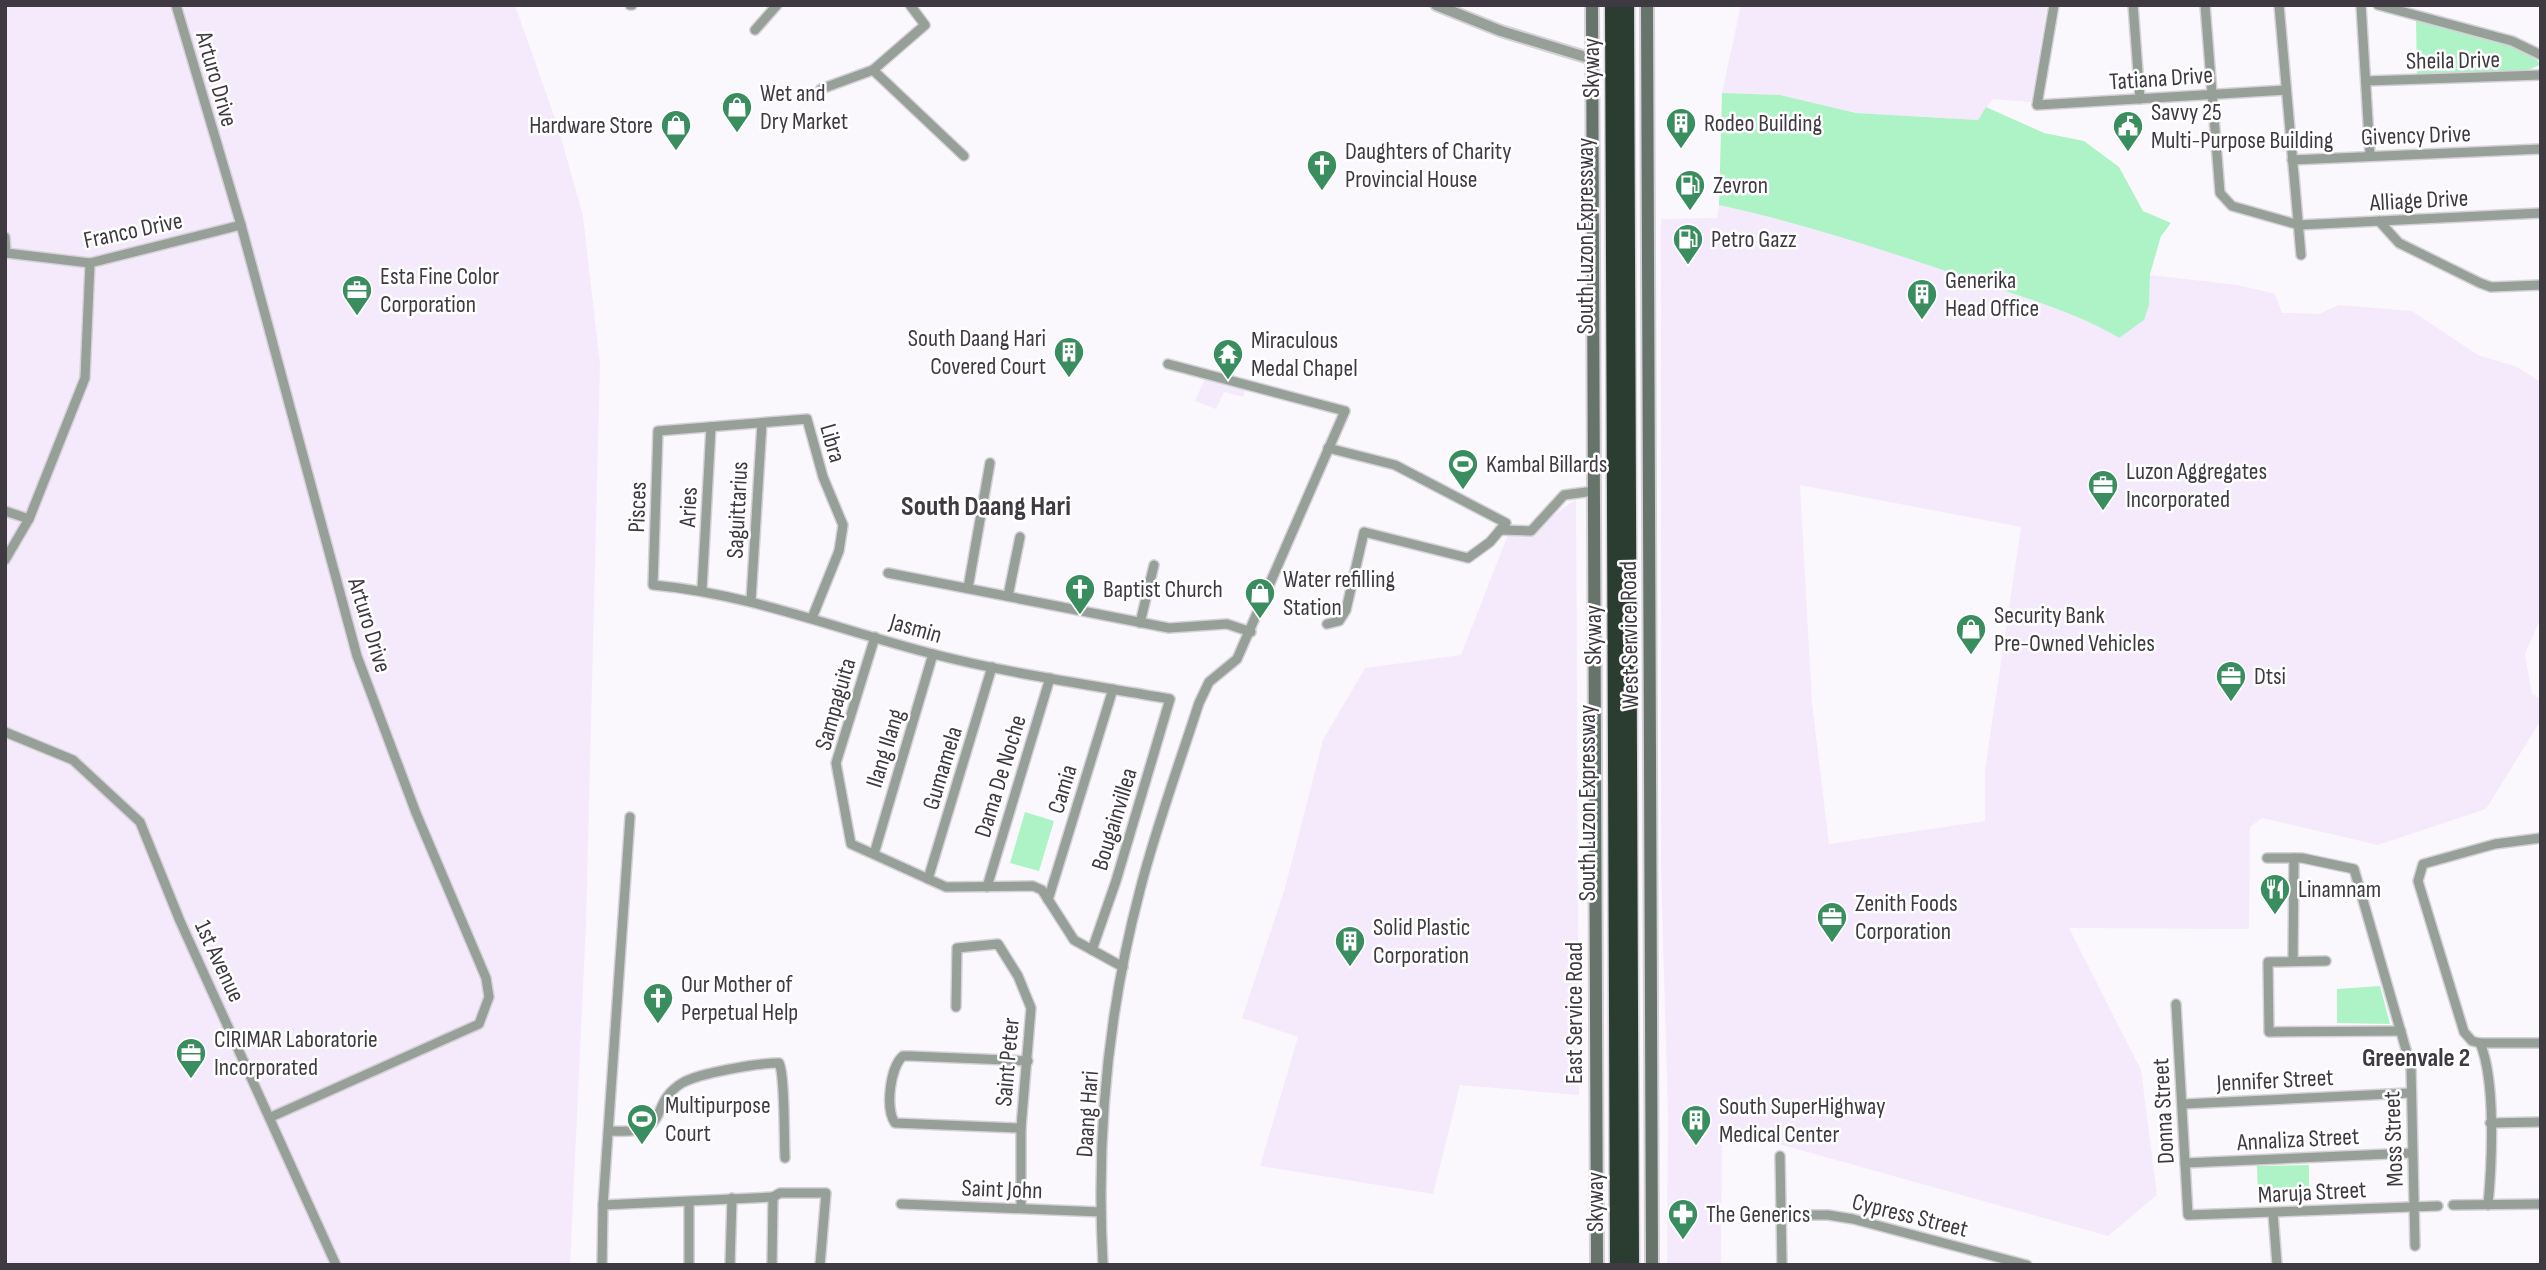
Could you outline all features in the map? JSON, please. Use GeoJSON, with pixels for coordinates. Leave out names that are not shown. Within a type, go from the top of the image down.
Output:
{"type":"FeatureCollection","features":[{"type":"Feature","properties":{"kind":"highway","name":"South Luzon Expressway"},"geometry":{"type":"LineString","coordinates":[[1607,5],[1612,1265]]}},
{"type":"Feature","properties":{"kind":"highway","name":"Skyway"},"geometry":{"type":"LineString","coordinates":[[1613,5],[1618,1265]]}},
{"type":"Feature","properties":{"kind":"highway","name":"Skyway"},"geometry":{"type":"LineString","coordinates":[[1626,5],[1631,1265]]}},
{"type":"Feature","properties":{"kind":"highway","name":"South Luzon Expressway"},"geometry":{"type":"LineString","coordinates":[[1635,5],[1640,1265]]}},
{"type":"Feature","properties":{"kind":"main road","name":"East Service Road"},"geometry":{"type":"LineString","coordinates":[[1592,5],[1597,1265]]}},
{"type":"Feature","properties":{"kind":"main road","name":"West Service Road"},"geometry":{"type":"LineString","coordinates":[[1647,5],[1652,1265]]}},
{"type":"Feature","properties":{"kind":"street","name":"Arturo Drive"},"geometry":{"type":"LineString","coordinates":[[176,5],[241,225],[357,656],[406,788],[486,978],[489,997],[479,1024],[271,1117]]}},
{"type":"Feature","properties":{"kind":"street"},"geometry":{"type":"LineString","coordinates":[[755,30],[777,5]]}},
{"type":"Feature","properties":{"kind":"street"},"geometry":{"type":"LineString","coordinates":[[821,89],[873,70],[925,25],[910,5]]}},
{"type":"Feature","properties":{"kind":"street"},"geometry":{"type":"LineString","coordinates":[[1436,5],[1592,59]]}},
{"type":"Feature","properties":{"kind":"street","name":"Tatiana Drive"},"geometry":{"type":"LineString","coordinates":[[2054,5],[2037,105],[2286,90]]}},
{"type":"Feature","properties":{"kind":"street"},"geometry":{"type":"LineString","coordinates":[[2133,5],[2140,99]]}},
{"type":"Feature","properties":{"kind":"street","name":"Alliage Drive"},"geometry":{"type":"LineString","coordinates":[[2205,5],[2220,194],[2232,206],[2299,225],[2541,213]]}},
{"type":"Feature","properties":{"kind":"street"},"geometry":{"type":"LineString","coordinates":[[2279,5],[2301,256]]}},
{"type":"Feature","properties":{"kind":"street"},"geometry":{"type":"LineString","coordinates":[[2361,5],[2370,155]]}},
{"type":"Feature","properties":{"kind":"street"},"geometry":{"type":"LineString","coordinates":[[2378,5],[2512,41],[2541,55]]}},
{"type":"Feature","properties":{"kind":"street"},"geometry":{"type":"LineString","coordinates":[[873,70],[964,156]]}},
{"type":"Feature","properties":{"kind":"street","name":"Sheila Drive"},"geometry":{"type":"LineString","coordinates":[[2366,81],[2541,75]]}},
{"type":"Feature","properties":{"kind":"street","name":"Givency Drive"},"geometry":{"type":"LineString","coordinates":[[2292,160],[2541,149]]}},
{"type":"Feature","properties":{"kind":"street"},"geometry":{"type":"LineString","coordinates":[[2379,221],[2399,243],[2480,284],[2491,287],[2541,285]]}},
{"type":"Feature","properties":{"kind":"street","name":"Franco Drive"},"geometry":{"type":"LineString","coordinates":[[5,237],[6,253],[90,263],[241,225]]}},
{"type":"Feature","properties":{"kind":"street"},"geometry":{"type":"LineString","coordinates":[[5,560],[29,519],[85,378],[90,263]]}},
{"type":"Feature","properties":{"kind":"street","name":"Daang Hari"},"geometry":{"type":"LineString","coordinates":[[1103,1265],[1101,1212],[1105,1097],[1123,967],[1149,857],[1199,703],[1209,682],[1237,659],[1251,632],[1345,411],[1168,364]]}},
{"type":"Feature","properties":{"kind":"street","name":"Libra"},"geometry":{"type":"LineString","coordinates":[[658,431],[807,419],[823,477],[843,526],[839,551],[812,618]]}},
{"type":"Feature","properties":{"kind":"street","name":"Saguittarius"},"geometry":{"type":"LineString","coordinates":[[751,600],[762,423]]}},
{"type":"Feature","properties":{"kind":"street","name":"Aries"},"geometry":{"type":"LineString","coordinates":[[702,589],[711,426]]}},
{"type":"Feature","properties":{"kind":"street","name":"Pisces"},"geometry":{"type":"LineString","coordinates":[[653,585],[658,431]]}},
{"type":"Feature","properties":{"kind":"street"},"geometry":{"type":"LineString","coordinates":[[1327,624],[1339,621],[1346,610],[1364,531],[1468,558],[1482,550],[1506,523],[1395,465],[1328,448]]}},
{"type":"Feature","properties":{"kind":"street"},"geometry":{"type":"LineString","coordinates":[[968,587],[990,463]]}},
{"type":"Feature","properties":{"kind":"street"},"geometry":{"type":"LineString","coordinates":[[1500,530],[1531,531],[1564,495],[1594,491]]}},
{"type":"Feature","properties":{"kind":"street"},"geometry":{"type":"LineString","coordinates":[[5,511],[29,519]]}},
{"type":"Feature","properties":{"kind":"street"},"geometry":{"type":"LineString","coordinates":[[1008,596],[1020,537]]}},
{"type":"Feature","properties":{"kind":"street"},"geometry":{"type":"LineString","coordinates":[[1140,623],[1154,565]]}},
{"type":"Feature","properties":{"kind":"street"},"geometry":{"type":"LineString","coordinates":[[888,573],[1140,623],[1184,629],[1227,624],[1251,632]]}},
{"type":"Feature","properties":{"kind":"street","name":"Jasmin"},"geometry":{"type":"LineString","coordinates":[[653,585],[702,589],[751,600],[933,654],[1170,699]]}},
{"type":"Feature","properties":{"kind":"street","name":"Sampaguita"},"geometry":{"type":"LineString","coordinates":[[875,637],[836,763],[851,844],[946,887],[1033,886],[1042,890],[1048,900]]}},
{"type":"Feature","properties":{"kind":"street","name":"Ilang Ilang"},"geometry":{"type":"LineString","coordinates":[[874,854],[933,654]]}},
{"type":"Feature","properties":{"kind":"street","name":"Gumamela"},"geometry":{"type":"LineString","coordinates":[[928,879],[992,667]]}},
{"type":"Feature","properties":{"kind":"street","name":"Dama De Noche"},"geometry":{"type":"LineString","coordinates":[[987,887],[1050,677]]}},
{"type":"Feature","properties":{"kind":"street","name":"Camia"},"geometry":{"type":"LineString","coordinates":[[1048,900],[1112,689]]}},
{"type":"Feature","properties":{"kind":"street","name":"Bougainvillea"},"geometry":{"type":"LineString","coordinates":[[1092,950],[1116,881],[1170,699]]}},
{"type":"Feature","properties":{"kind":"street","name":"1st Avenue"},"geometry":{"type":"LineString","coordinates":[[5,732],[73,760],[140,822],[183,929],[271,1117],[336,1265]]}},
{"type":"Feature","properties":{"kind":"street"},"geometry":{"type":"LineString","coordinates":[[602,1265],[603,1210],[611,1131],[630,817]]}},
{"type":"Feature","properties":{"kind":"street"},"geometry":{"type":"LineString","coordinates":[[2541,838],[2495,844],[2423,864],[2418,881],[2464,1032],[2480,1043],[2541,1043]]}},
{"type":"Feature","properties":{"kind":"street"},"geometry":{"type":"LineString","coordinates":[[2267,858],[2294,858],[2293,960]]}},
{"type":"Feature","properties":{"kind":"street","name":"Moss Street"},"geometry":{"type":"LineString","coordinates":[[2294,858],[2354,869],[2410,1067],[2415,1246]]}},
{"type":"Feature","properties":{"kind":"street"},"geometry":{"type":"LineString","coordinates":[[1048,900],[1074,940],[1123,967]]}},
{"type":"Feature","properties":{"kind":"street","name":"Saint Peter"},"geometry":{"type":"LineString","coordinates":[[956,1007],[957,948],[998,944],[1018,976],[1031,1008],[1021,1128],[1021,1208]]}},
{"type":"Feature","properties":{"kind":"street"},"geometry":{"type":"LineString","coordinates":[[2326,961],[2293,960],[2267,964],[2270,1033],[2401,1031]]}},
{"type":"Feature","properties":{"kind":"street","name":"Donna Street"},"geometry":{"type":"LineString","coordinates":[[2176,1004],[2188,1215]]}},
{"type":"Feature","properties":{"kind":"street"},"geometry":{"type":"LineString","coordinates":[[2480,1043],[2487,1072],[2490,1123],[2488,1205]]}},
{"type":"Feature","properties":{"kind":"street"},"geometry":{"type":"LineString","coordinates":[[1021,1128],[895,1123],[890,1115],[894,1066],[904,1056],[1028,1061]]}},
{"type":"Feature","properties":{"kind":"street"},"geometry":{"type":"LineString","coordinates":[[611,1131],[640,1130],[654,1124],[671,1094],[689,1080],[779,1063],[784,1072],[782,1123],[785,1158]]}},
{"type":"Feature","properties":{"kind":"street","name":"Jennifer Street"},"geometry":{"type":"LineString","coordinates":[[2183,1104],[2410,1093]]}},
{"type":"Feature","properties":{"kind":"street"},"geometry":{"type":"LineString","coordinates":[[2490,1123],[2541,1122]]}},
{"type":"Feature","properties":{"kind":"street","name":"Annaliza Street"},"geometry":{"type":"LineString","coordinates":[[2185,1163],[2412,1153]]}},
{"type":"Feature","properties":{"kind":"street"},"geometry":{"type":"LineString","coordinates":[[1780,1156],[1782,1265]]}},
{"type":"Feature","properties":{"kind":"street"},"geometry":{"type":"LineString","coordinates":[[603,1210],[732,1198],[773,1197],[780,1193],[826,1193],[820,1265]]}},
{"type":"Feature","properties":{"kind":"street"},"geometry":{"type":"LineString","coordinates":[[772,1265],[773,1197]]}},
{"type":"Feature","properties":{"kind":"street"},"geometry":{"type":"LineString","coordinates":[[730,1265],[732,1198]]}},
{"type":"Feature","properties":{"kind":"street"},"geometry":{"type":"LineString","coordinates":[[689,1202],[689,1265]]}},
{"type":"Feature","properties":{"kind":"street","name":"Saint John"},"geometry":{"type":"LineString","coordinates":[[901,1204],[1101,1212]]}},
{"type":"Feature","properties":{"kind":"street"},"geometry":{"type":"LineString","coordinates":[[2454,1205],[2541,1204]]}},
{"type":"Feature","properties":{"kind":"street","name":"Maruja Street"},"geometry":{"type":"LineString","coordinates":[[2188,1215],[2438,1206]]}},
{"type":"Feature","properties":{"kind":"street"},"geometry":{"type":"LineString","coordinates":[[2273,1213],[2277,1265]]}},
{"type":"Feature","properties":{"kind":"street","name":"Cypress Street"},"geometry":{"type":"LineString","coordinates":[[1781,1215],[1828,1215],[1853,1219],[2027,1265]]}},
{"type":"Feature","properties":{"kind":"shaded area"},"geometry":{"type":"Polygon","coordinates":[[[5,5],[515,5],[558,127],[583,216],[600,364],[586,924],[570,1265],[5,1265],[5,5]]]}},
{"type":"Feature","properties":{"kind":"shaded area"},"geometry":{"type":"Polygon","coordinates":[[[1741,5],[2047,5],[2031,102],[1993,99],[1978,120],[1856,113],[1780,95],[1722,93],[1741,5]]]}},
{"type":"Feature","properties":{"kind":"shaded area"},"geometry":{"type":"Polygon","coordinates":[[[1719,205],[1795,221],[2090,320],[2119,338],[2149,305],[2150,275],[2238,285],[2275,294],[2282,313],[2319,314],[2339,305],[2412,311],[2478,355],[2517,367],[2541,382],[2541,617],[2525,654],[2532,694],[2541,699],[2541,720],[2486,809],[2378,845],[2262,818],[2250,827],[2249,929],[2069,928],[2141,1070],[2157,1195],[2108,1236],[1722,1128],[1721,1265],[1667,1265],[1668,1114],[1661,871],[1661,219],[1717,218],[1719,205]],[[1800,485],[1812,703],[1829,844],[1985,821],[1985,770],[2021,527],[1800,485]]]}},
{"type":"Feature","properties":{"kind":"shaded area"},"geometry":{"type":"Polygon","coordinates":[[[1206,376],[1246,388],[1243,397],[1224,392],[1216,409],[1195,401],[1206,376]]]}},
{"type":"Feature","properties":{"kind":"shaded area"},"geometry":{"type":"Polygon","coordinates":[[[1576,499],[1579,1095],[1460,1085],[1433,1194],[1260,1166],[1298,1037],[1242,1018],[1285,888],[1323,740],[1365,668],[1461,655],[1509,532],[1527,535],[1576,499]]]}},
{"type":"Feature","properties":{"kind":"green space"},"geometry":{"type":"Polygon","coordinates":[[[2416,20],[2500,42],[2516,48],[2541,64],[2528,70],[2498,75],[2417,75],[2416,20]]]}},
{"type":"Feature","properties":{"kind":"green space"},"geometry":{"type":"Polygon","coordinates":[[[1722,93],[1780,95],[1856,113],[1978,120],[1986,107],[2044,133],[2084,141],[2119,167],[2143,211],[2171,223],[2161,236],[2150,274],[2149,305],[2144,320],[2119,338],[2102,328],[2030,299],[1816,230],[1719,205],[1722,93]]]}},
{"type":"Feature","properties":{"kind":"green space"},"geometry":{"type":"Polygon","coordinates":[[[1025,812],[1054,821],[1039,871],[1010,863],[1025,812]]]}},
{"type":"Feature","properties":{"kind":"green space"},"geometry":{"type":"Polygon","coordinates":[[[2380,986],[2390,1024],[2337,1023],[2337,989],[2380,986]]]}},
{"type":"Feature","properties":{"kind":"green space"},"geometry":{"type":"Polygon","coordinates":[[[2309,1165],[2309,1195],[2258,1196],[2257,1166],[2309,1165]]]}},
{"type":"Feature","properties":{"kind":"place","name":"Wet and Dry Market"},"geometry":{"type":"Point","coordinates":[737,134]}},
{"type":"Feature","properties":{"kind":"place","name":"Rodeo Building"},"geometry":{"type":"Point","coordinates":[1681,150]}},
{"type":"Feature","properties":{"kind":"place","name":"Hardware Store"},"geometry":{"type":"Point","coordinates":[676,152]}},
{"type":"Feature","properties":{"kind":"place","name":"Savvy 25 Multi-Purpose Building"},"geometry":{"type":"Point","coordinates":[2128,153]}},
{"type":"Feature","properties":{"kind":"place","name":"Daughters of Charity Provincial House"},"geometry":{"type":"Point","coordinates":[1322,192]}},
{"type":"Feature","properties":{"kind":"place","name":"Zevron"},"geometry":{"type":"Point","coordinates":[1690,212]}},
{"type":"Feature","properties":{"kind":"place","name":"Petro Gazz"},"geometry":{"type":"Point","coordinates":[1688,266]}},
{"type":"Feature","properties":{"kind":"place","name":"Esta Fine Color Corporation"},"geometry":{"type":"Point","coordinates":[357,317]}},
{"type":"Feature","properties":{"kind":"place","name":"Generika Head Office"},"geometry":{"type":"Point","coordinates":[1922,321]}},
{"type":"Feature","properties":{"kind":"place","name":"South Daang Hari Covered Court"},"geometry":{"type":"Point","coordinates":[1069,379]}},
{"type":"Feature","properties":{"kind":"place","name":"Miraculous Medal Chapel"},"geometry":{"type":"Point","coordinates":[1228,381]}},
{"type":"Feature","properties":{"kind":"place","name":"Kambal Billards"},"geometry":{"type":"Point","coordinates":[1463,491]}},
{"type":"Feature","properties":{"kind":"place","name":"Luzon Aggregates Incorporated"},"geometry":{"type":"Point","coordinates":[2103,512]}},
{"type":"Feature","properties":{"kind":"place","name":"Baptist Church"},"geometry":{"type":"Point","coordinates":[1080,616]}},
{"type":"Feature","properties":{"kind":"place","name":"Water refilling Station"},"geometry":{"type":"Point","coordinates":[1260,620]}},
{"type":"Feature","properties":{"kind":"place","name":"Security Bank Pre-Owned Vehicles"},"geometry":{"type":"Point","coordinates":[1971,656]}},
{"type":"Feature","properties":{"kind":"place","name":"Dtsi"},"geometry":{"type":"Point","coordinates":[2231,703]}},
{"type":"Feature","properties":{"kind":"place","name":"Linamnam"},"geometry":{"type":"Point","coordinates":[2275,916]}},
{"type":"Feature","properties":{"kind":"place","name":"Zenith Foods Corporation"},"geometry":{"type":"Point","coordinates":[1832,944]}},
{"type":"Feature","properties":{"kind":"place","name":"Solid Plastic Corporation"},"geometry":{"type":"Point","coordinates":[1350,968]}},
{"type":"Feature","properties":{"kind":"place","name":"Our Mother of Perpetual Help"},"geometry":{"type":"Point","coordinates":[658,1025]}},
{"type":"Feature","properties":{"kind":"place","name":"CIRIMAR Laboratorie Incorporated"},"geometry":{"type":"Point","coordinates":[191,1080]}},
{"type":"Feature","properties":{"kind":"place","name":"Multipurpose Court"},"geometry":{"type":"Point","coordinates":[642,1146]}},
{"type":"Feature","properties":{"kind":"place","name":"South SuperHighway Medical Center"},"geometry":{"type":"Point","coordinates":[1696,1147]}},
{"type":"Feature","properties":{"kind":"place","name":"The Generics"},"geometry":{"type":"Point","coordinates":[1683,1241]}},
{"type":"Feature","properties":{"kind":"district","name":"South Daang Hari"},"geometry":{"type":"Point","coordinates":[986,505]}},
{"type":"Feature","properties":{"kind":"district","name":"Greenvale 2"},"geometry":{"type":"Point","coordinates":[2416,1057]}}]}
